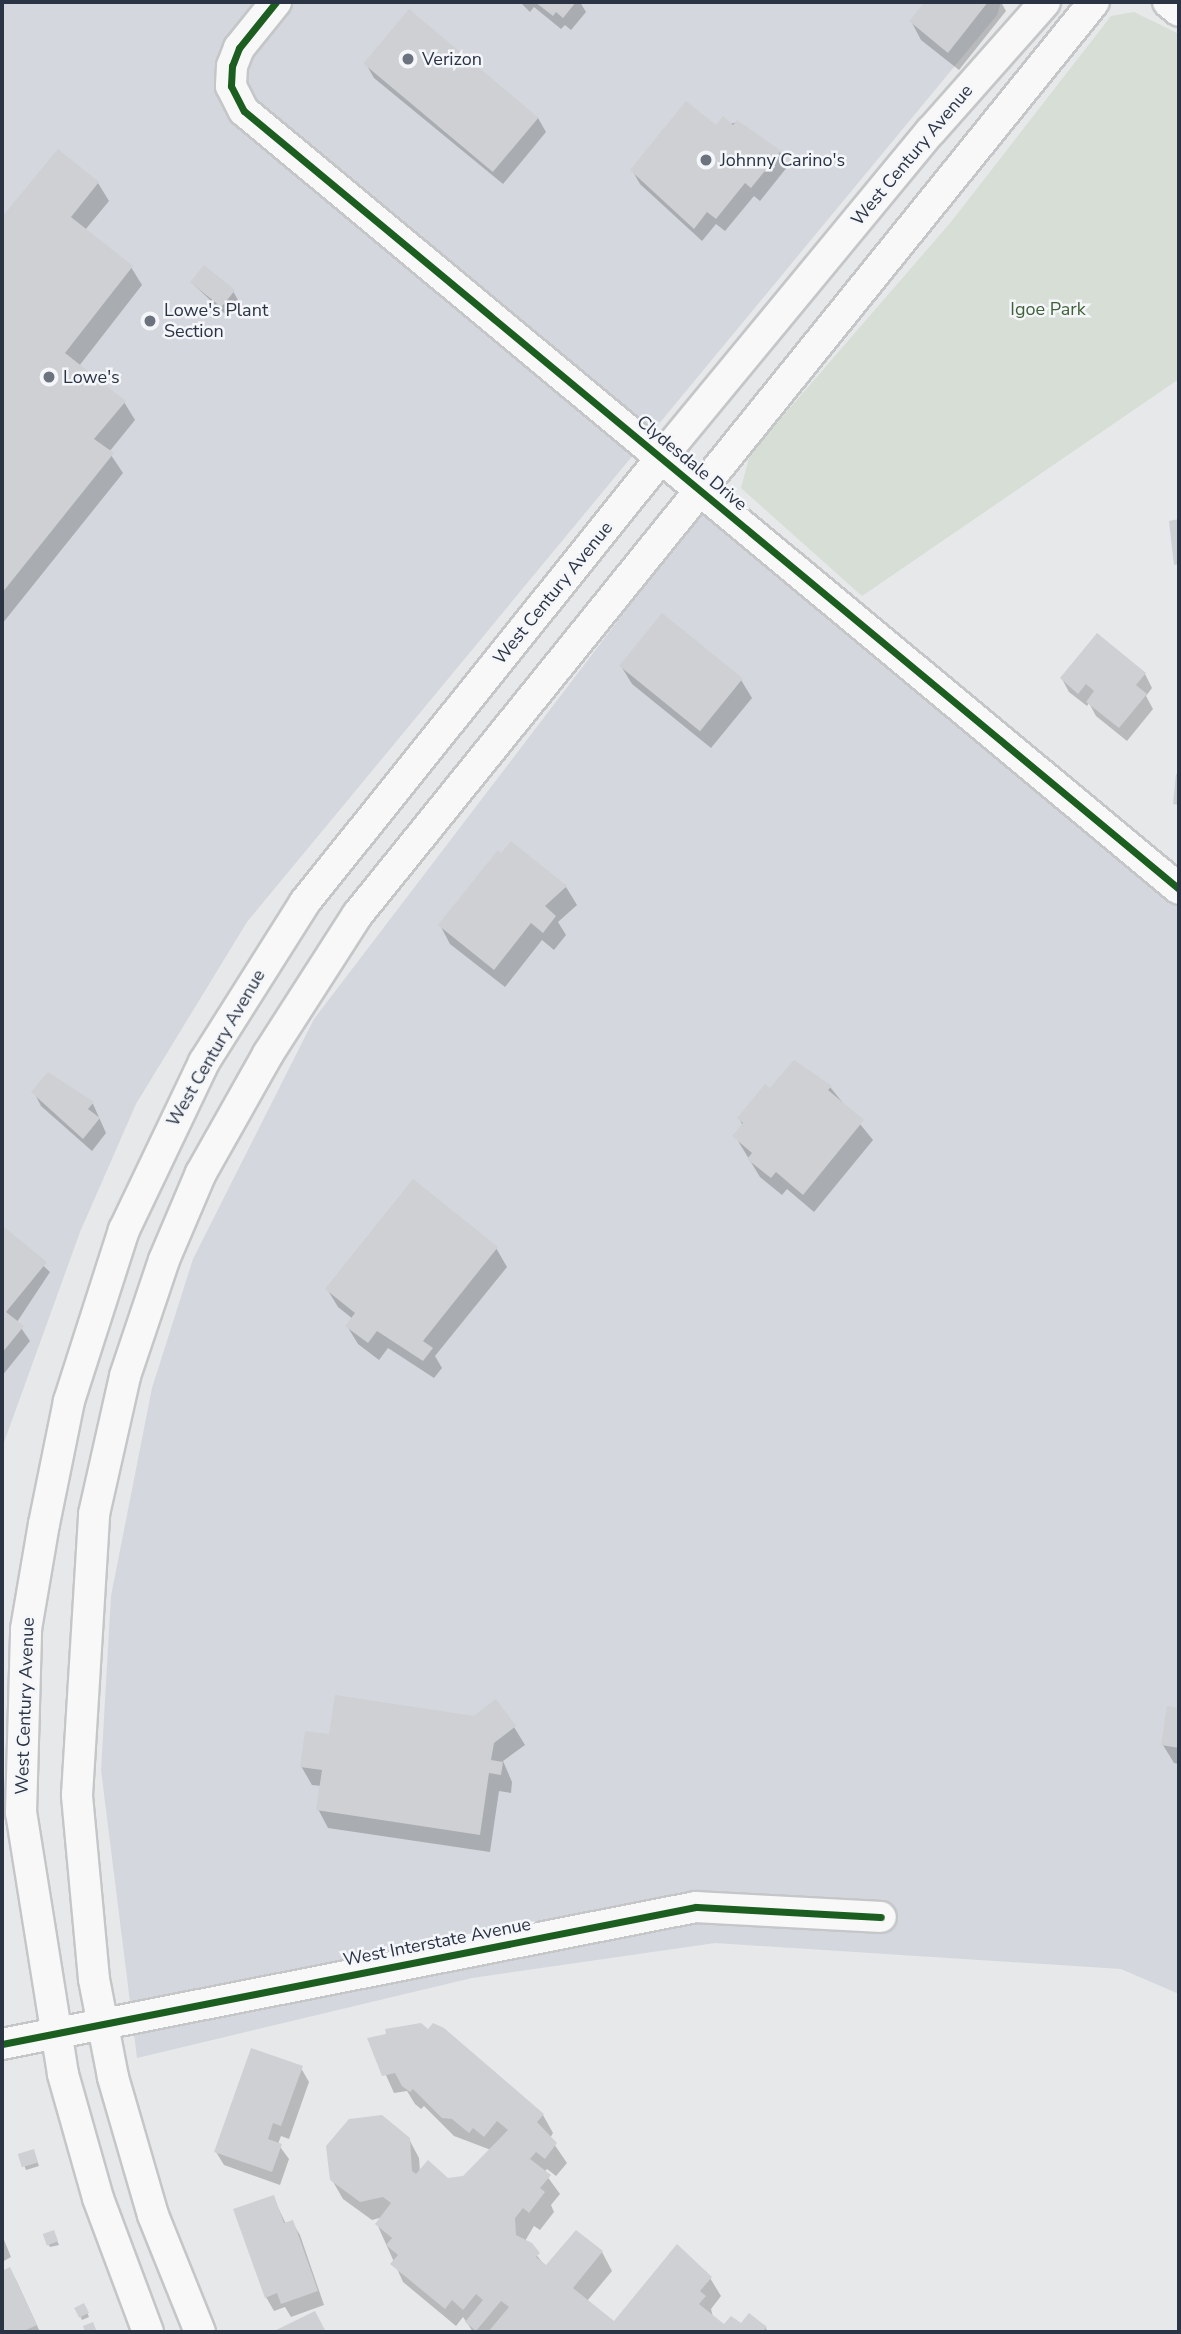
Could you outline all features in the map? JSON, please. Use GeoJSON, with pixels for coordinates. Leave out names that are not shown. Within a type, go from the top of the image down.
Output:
{"type":"FeatureCollection","features":[{"type":"Feature","properties":{"kind":"main road","name":"Clydesdale Drive"},"geometry":{"type":"LineString","coordinates":[[276,2],[234,56],[230,76],[234,96],[244,111],[1179,890]]}},
{"type":"Feature","properties":{"kind":"main road","name":"West Century Avenue"},"geometry":{"type":"LineString","coordinates":[[148,2332],[86,2161],[54,2032],[21,1813],[26,1629],[69,1401],[124,1230],[164,1138],[215,1042],[305,902],[661,458],[1024,14],[1045,2]]}},
{"type":"Feature","properties":{"kind":"main road"},"geometry":{"type":"LineString","coordinates":[[200,2332],[135,2161],[101,2025],[77,1795],[83,1642],[101,1479],[125,1376],[164,1260],[201,1173],[268,1054],[358,915],[697,488],[1094,2]]}},
{"type":"Feature","properties":{"kind":"main road"},"geometry":{"type":"LineString","coordinates":[[1168,2],[1179,10]]}},
{"type":"Feature","properties":{"kind":"main road","name":"West Interstate Avenue"},"geometry":{"type":"LineString","coordinates":[[2,2044],[696,1907],[881,1917]]}},
{"type":"Feature","properties":{"kind":"shaded area"},"geometry":{"type":"Polygon","coordinates":[[[2,2],[1001,2],[997,15],[247,922],[136,1104],[80,1232],[2,1448],[2,2]]]}},
{"type":"Feature","properties":{"kind":"shaded area"},"geometry":{"type":"Polygon","coordinates":[[[703,509],[1179,902],[1179,1994],[1121,1969],[715,1943],[472,1978],[137,2058],[101,1770],[111,1596],[152,1388],[193,1259],[314,1019],[703,509]]]}},
{"type":"Feature","properties":{"kind":"green space","name":"Igoe Park"},"geometry":{"type":"Polygon","coordinates":[[[1134,12],[1179,34],[1179,379],[862,596],[741,488],[750,454],[951,222],[1111,16],[1134,12]]]}},
{"type":"Feature","properties":{"kind":"building"},"geometry":{"type":"Polygon","coordinates":[[[535,2],[576,2],[563,18],[556,12],[553,16],[535,2]]]}},
{"type":"Feature","properties":{"kind":"building"},"geometry":{"type":"Polygon","coordinates":[[[925,2],[988,2],[948,53],[909,21],[925,2]]]}},
{"type":"Feature","properties":{"kind":"building"},"geometry":{"type":"Polygon","coordinates":[[[409,9],[538,118],[493,172],[363,63],[409,9]]]}},
{"type":"Feature","properties":{"kind":"building","name":"Johnny Carino's"},"geometry":{"type":"Polygon","coordinates":[[[686,101],[716,125],[723,116],[733,125],[737,120],[781,151],[751,188],[745,183],[716,219],[707,212],[694,229],[630,170],[686,101]]]}},
{"type":"Feature","properties":{"kind":"building","name":"Lowe's"},"geometry":{"type":"Polygon","coordinates":[[[58,149],[99,182],[71,217],[133,266],[65,353],[126,401],[94,439],[114,453],[2,593],[2,217],[58,149]]]}},
{"type":"Feature","properties":{"kind":"building"},"geometry":{"type":"Polygon","coordinates":[[[204,265],[235,290],[221,307],[190,282],[204,265]]]}},
{"type":"Feature","properties":{"kind":"building"},"geometry":{"type":"Polygon","coordinates":[[[1179,519],[1179,564],[1174,565],[1169,521],[1179,519]]]}},
{"type":"Feature","properties":{"kind":"building"},"geometry":{"type":"Polygon","coordinates":[[[662,613],[743,678],[700,731],[619,666],[662,613]]]}},
{"type":"Feature","properties":{"kind":"building"},"geometry":{"type":"Polygon","coordinates":[[[1097,633],[1146,673],[1136,685],[1147,694],[1119,728],[1086,702],[1094,691],[1086,684],[1078,694],[1060,678],[1097,633]]]}},
{"type":"Feature","properties":{"kind":"building"},"geometry":{"type":"Polygon","coordinates":[[[1176,774],[1179,774],[1179,805],[1173,804],[1176,774]]]}},
{"type":"Feature","properties":{"kind":"building"},"geometry":{"type":"Polygon","coordinates":[[[511,841],[567,886],[545,906],[556,916],[543,933],[531,923],[494,970],[438,925],[498,850],[501,853],[511,841]]]}},
{"type":"Feature","properties":{"kind":"building"},"geometry":{"type":"Polygon","coordinates":[[[794,1060],[832,1086],[828,1090],[864,1120],[803,1195],[776,1172],[771,1178],[747,1159],[752,1153],[732,1136],[743,1123],[737,1118],[765,1084],[770,1088],[794,1060]]]}},
{"type":"Feature","properties":{"kind":"building"},"geometry":{"type":"Polygon","coordinates":[[[48,1072],[94,1102],[88,1109],[100,1118],[83,1139],[31,1092],[48,1072]]]}},
{"type":"Feature","properties":{"kind":"building"},"geometry":{"type":"Polygon","coordinates":[[[413,1179],[498,1247],[423,1341],[433,1348],[423,1361],[377,1331],[368,1343],[345,1326],[355,1313],[325,1289],[413,1179]]]}},
{"type":"Feature","properties":{"kind":"building"},"geometry":{"type":"Polygon","coordinates":[[[4,1227],[47,1262],[6,1312],[24,1326],[2,1353],[4,1227]]]}},
{"type":"Feature","properties":{"kind":"building"},"geometry":{"type":"Polygon","coordinates":[[[335,1695],[474,1716],[496,1699],[516,1726],[494,1743],[491,1760],[503,1762],[501,1775],[489,1773],[480,1835],[316,1810],[322,1770],[300,1767],[305,1731],[329,1734],[335,1695]]]}},
{"type":"Feature","properties":{"kind":"building"},"geometry":{"type":"Polygon","coordinates":[[[1167,1706],[1179,1708],[1179,1748],[1161,1745],[1167,1706]]]}},
{"type":"Feature","properties":{"kind":"building"},"geometry":{"type":"Polygon","coordinates":[[[421,2023],[428,2029],[433,2023],[444,2028],[544,2114],[537,2122],[557,2143],[545,2159],[536,2152],[530,2159],[551,2175],[540,2188],[545,2192],[529,2213],[523,2208],[515,2218],[516,2235],[532,2243],[540,2253],[536,2257],[546,2265],[576,2230],[603,2251],[573,2288],[614,2321],[677,2244],[712,2277],[700,2291],[706,2296],[699,2304],[724,2324],[731,2316],[741,2323],[749,2313],[767,2327],[762,2332],[488,2332],[509,2307],[501,2301],[476,2331],[465,2322],[483,2300],[476,2294],[463,2310],[452,2300],[445,2309],[390,2264],[398,2255],[386,2245],[392,2238],[375,2224],[391,2203],[383,2197],[360,2202],[330,2180],[326,2146],[349,2119],[382,2115],[410,2138],[412,2171],[416,2174],[428,2160],[448,2178],[463,2176],[508,2130],[497,2121],[484,2137],[473,2128],[469,2133],[452,2119],[442,2118],[413,2089],[410,2092],[402,2086],[395,2073],[382,2076],[367,2038],[386,2034],[385,2029],[421,2023]]]}},
{"type":"Feature","properties":{"kind":"building"},"geometry":{"type":"Polygon","coordinates":[[[251,2048],[303,2066],[281,2126],[273,2123],[268,2139],[282,2144],[272,2172],[214,2152],[251,2048]]]}},
{"type":"Feature","properties":{"kind":"building"},"geometry":{"type":"Polygon","coordinates":[[[34,2149],[38,2162],[22,2167],[18,2154],[34,2149]]]}},
{"type":"Feature","properties":{"kind":"building"},"geometry":{"type":"Polygon","coordinates":[[[274,2195],[284,2223],[293,2220],[318,2291],[281,2304],[277,2293],[265,2298],[233,2209],[274,2195]]]}},
{"type":"Feature","properties":{"kind":"building"},"geometry":{"type":"Polygon","coordinates":[[[54,2230],[58,2241],[47,2245],[43,2234],[54,2230]]]}},
{"type":"Feature","properties":{"kind":"building"},"geometry":{"type":"Polygon","coordinates":[[[10,2267],[37,2325],[22,2332],[2,2332],[2,2271],[10,2267]]]}},
{"type":"Feature","properties":{"kind":"building"},"geometry":{"type":"Polygon","coordinates":[[[84,2303],[89,2313],[79,2318],[74,2308],[84,2303]]]}},
{"type":"Feature","properties":{"kind":"building"},"geometry":{"type":"Polygon","coordinates":[[[315,2311],[326,2332],[272,2332],[315,2311]]]}},
{"type":"Feature","properties":{"kind":"building"},"geometry":{"type":"Polygon","coordinates":[[[93,2322],[97,2332],[85,2332],[83,2326],[93,2322]]]}},
{"type":"Feature","properties":{"kind":"cycle path"},"geometry":{"type":"LineString","coordinates":[[276,2],[239,48],[232,66],[231,86],[244,111],[1179,889]]}},
{"type":"Feature","properties":{"kind":"cycle path"},"geometry":{"type":"LineString","coordinates":[[2,2044],[696,1907],[881,1917]]}},
{"type":"Feature","properties":{"kind":"place","name":"Verizon"},"geometry":{"type":"Point","coordinates":[408,59]}},
{"type":"Feature","properties":{"kind":"place","name":"Johnny Carino's"},"geometry":{"type":"Point","coordinates":[706,160]}},
{"type":"Feature","properties":{"kind":"place","name":"Lowe's Plant Section"},"geometry":{"type":"Point","coordinates":[150,321]}},
{"type":"Feature","properties":{"kind":"place","name":"Lowe's"},"geometry":{"type":"Point","coordinates":[49,377]}}]}
